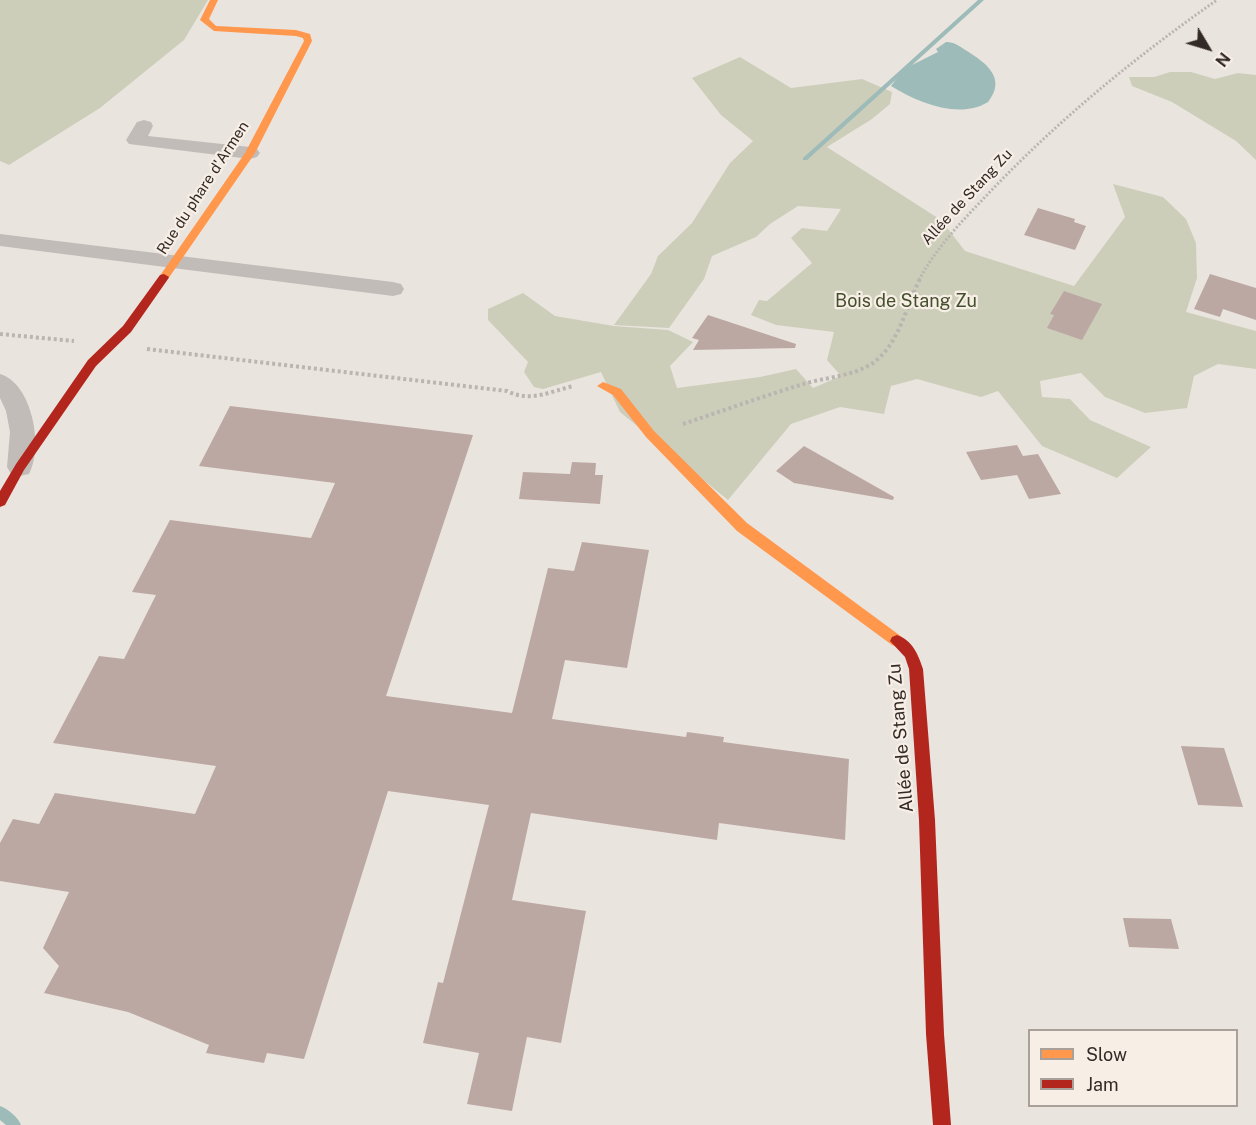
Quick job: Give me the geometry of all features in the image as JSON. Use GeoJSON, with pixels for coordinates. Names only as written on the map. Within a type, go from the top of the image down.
{"type":"FeatureCollection","features":[{"type":"Feature","properties":{"kind":"street","name":"Rue du phare d'Armen"},"geometry":{"type":"LineString","coordinates":[[0,502],[20,467],[92,363],[127,329],[250,153],[308,41],[307,36],[296,33],[214,28],[204,20],[214,0]]}},
{"type":"Feature","properties":{"kind":"street"},"geometry":{"type":"LineString","coordinates":[[144,126],[136,140],[250,153]]}},
{"type":"Feature","properties":{"kind":"street"},"geometry":{"type":"LineString","coordinates":[[0,240],[393,289]]}},
{"type":"Feature","properties":{"kind":"street"},"geometry":{"type":"LineString","coordinates":[[0,382],[20,414],[25,440],[20,467]]}},
{"type":"Feature","properties":{"kind":"street","name":"Allée de Stang Zu"},"geometry":{"type":"LineString","coordinates":[[603,386],[616,392],[650,434],[742,527],[912,654],[916,669],[927,820],[935,1034],[942,1125]]}},
{"type":"Feature","properties":{"kind":"path","name":"Allée de Stang Zu"},"geometry":{"type":"LineString","coordinates":[[650,434],[803,384],[861,369],[876,361],[894,340],[927,266],[940,247],[990,194],[1064,121],[1130,63],[1217,0]]}},
{"type":"Feature","properties":{"kind":"path"},"geometry":{"type":"LineString","coordinates":[[0,334],[110,344],[507,391],[515,396],[528,398],[541,397],[566,387],[603,386]]}},
{"type":"Feature","properties":{"kind":"green space"},"geometry":{"type":"Polygon","coordinates":[[[0,0],[208,0],[184,40],[100,108],[9,165],[0,161],[0,0]]]}},
{"type":"Feature","properties":{"kind":"green space","name":"Bois de Stang Zu"},"geometry":{"type":"Polygon","coordinates":[[[740,57],[791,88],[862,79],[892,92],[890,104],[872,119],[827,147],[941,220],[965,251],[1074,286],[1125,217],[1113,184],[1163,197],[1186,219],[1196,243],[1197,278],[1186,312],[1256,331],[1256,369],[1218,364],[1194,376],[1187,408],[1145,413],[1105,397],[1081,373],[1040,381],[1042,397],[1070,399],[1090,420],[1151,447],[1117,478],[1042,446],[998,391],[981,397],[917,379],[891,386],[884,414],[840,407],[791,424],[728,500],[620,412],[601,372],[543,389],[534,387],[524,372],[528,362],[488,320],[488,309],[523,293],[555,316],[614,326],[668,330],[693,342],[670,366],[677,388],[760,377],[796,369],[813,388],[841,376],[827,360],[834,332],[776,325],[751,315],[759,300],[767,301],[812,263],[791,238],[802,228],[827,231],[841,209],[798,206],[770,224],[756,237],[712,256],[704,279],[669,328],[614,325],[651,274],[658,256],[692,223],[730,163],[753,141],[721,115],[692,78],[740,57]]]}},
{"type":"Feature","properties":{"kind":"green space"},"geometry":{"type":"Polygon","coordinates":[[[1170,72],[1191,72],[1215,79],[1238,73],[1256,75],[1256,160],[1236,141],[1172,102],[1132,86],[1129,77],[1154,77],[1170,72]]]}},
{"type":"Feature","properties":{"kind":"water"},"geometry":{"type":"Polygon","coordinates":[[[946,42],[957,45],[974,56],[992,72],[995,86],[988,102],[964,109],[938,107],[913,98],[891,86],[904,69],[938,52],[936,49],[946,42]]]}},
{"type":"Feature","properties":{"kind":"building"},"geometry":{"type":"Polygon","coordinates":[[[1038,208],[1075,219],[1074,222],[1086,226],[1075,250],[1024,235],[1038,208]]]}},
{"type":"Feature","properties":{"kind":"building"},"geometry":{"type":"Polygon","coordinates":[[[1210,274],[1256,288],[1256,320],[1223,309],[1220,317],[1194,309],[1210,274]]]}},
{"type":"Feature","properties":{"kind":"building"},"geometry":{"type":"Polygon","coordinates":[[[1064,291],[1102,304],[1082,340],[1047,328],[1054,315],[1050,314],[1064,291]]]}},
{"type":"Feature","properties":{"kind":"building"},"geometry":{"type":"Polygon","coordinates":[[[708,315],[796,344],[795,348],[693,350],[699,340],[692,338],[708,315]]]}},
{"type":"Feature","properties":{"kind":"building"},"geometry":{"type":"Polygon","coordinates":[[[230,406],[473,435],[386,696],[512,713],[548,568],[574,571],[582,542],[649,550],[627,668],[565,660],[552,719],[686,737],[687,732],[724,737],[723,742],[849,759],[845,840],[719,823],[717,840],[531,813],[512,900],[586,911],[561,1043],[527,1037],[512,1111],[467,1104],[479,1053],[423,1043],[438,982],[443,983],[489,805],[388,791],[304,1059],[267,1053],[264,1063],[206,1053],[209,1045],[128,1012],[44,993],[59,966],[43,948],[69,892],[0,881],[0,843],[13,819],[39,824],[55,793],[195,814],[216,766],[53,743],[99,656],[124,659],[156,595],[132,592],[170,520],[311,538],[335,483],[199,466],[230,406]]]}},
{"type":"Feature","properties":{"kind":"building"},"geometry":{"type":"Polygon","coordinates":[[[1017,445],[1023,456],[1038,454],[1061,494],[1029,499],[1017,475],[981,480],[966,452],[1017,445]]]}},
{"type":"Feature","properties":{"kind":"building"},"geometry":{"type":"Polygon","coordinates":[[[804,446],[894,497],[893,500],[794,483],[776,471],[804,446]]]}},
{"type":"Feature","properties":{"kind":"building"},"geometry":{"type":"Polygon","coordinates":[[[572,462],[596,463],[595,475],[603,475],[600,504],[519,499],[523,472],[570,474],[572,462]]]}},
{"type":"Feature","properties":{"kind":"building"},"geometry":{"type":"Polygon","coordinates":[[[1181,746],[1224,748],[1243,807],[1198,805],[1181,746]]]}},
{"type":"Feature","properties":{"kind":"building"},"geometry":{"type":"Polygon","coordinates":[[[1123,918],[1171,919],[1179,949],[1129,947],[1123,918]]]}},
{"type":"Feature","properties":{"kind":"waterway"},"geometry":{"type":"LineString","coordinates":[[805,159],[981,0]]}},
{"type":"Feature","properties":{"kind":"waterway"},"geometry":{"type":"LineString","coordinates":[[0,1112],[15,1125]]}},
{"type":"Feature","properties":{"kind":"traffic: slow"},"geometry":{"type":"LineString","coordinates":[[164,277],[250,153],[308,41],[307,36],[296,33],[214,28],[204,20],[214,0]]}},
{"type":"Feature","properties":{"kind":"traffic: slow"},"geometry":{"type":"LineString","coordinates":[[603,386],[617,392],[650,434],[742,527],[897,641]]}},
{"type":"Feature","properties":{"kind":"traffic: jam"},"geometry":{"type":"LineString","coordinates":[[0,502],[20,467],[92,363],[127,329],[164,277]]}},
{"type":"Feature","properties":{"kind":"traffic: jam"},"geometry":{"type":"LineString","coordinates":[[897,641],[911,654],[916,669],[927,820],[935,1034],[942,1125]]}}]}
